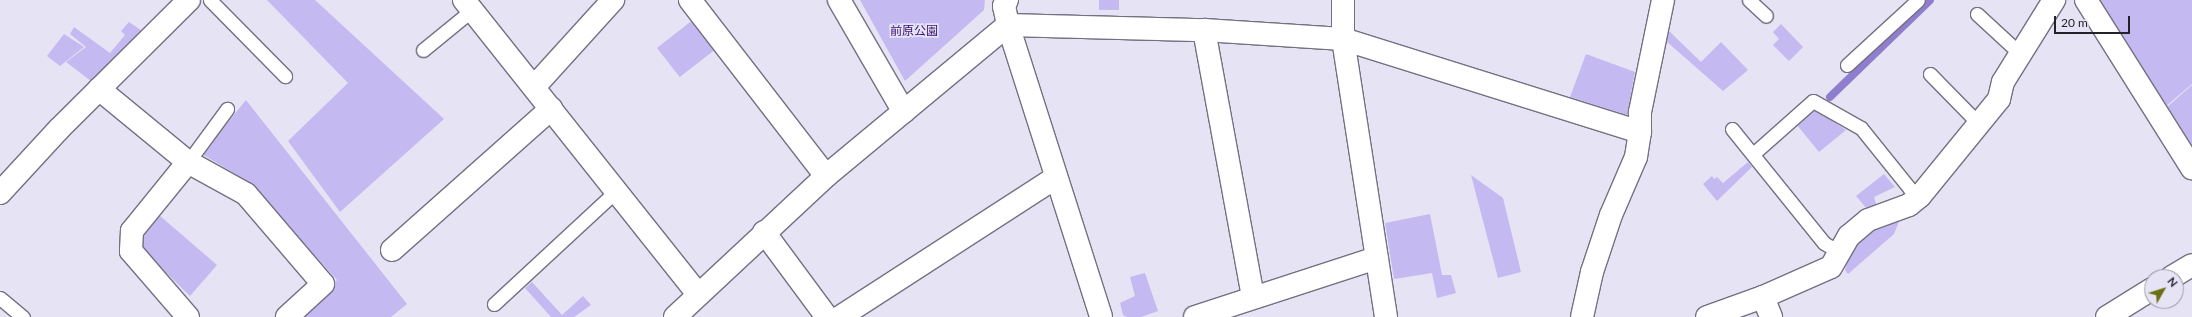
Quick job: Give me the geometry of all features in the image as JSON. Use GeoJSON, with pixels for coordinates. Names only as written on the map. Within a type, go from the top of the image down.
{"type":"FeatureCollection","features":[{"type":"Feature","properties":{"kind":"street"},"geometry":{"type":"LineString","coordinates":[[0,193],[99,89],[189,0]]}},
{"type":"Feature","properties":{"kind":"street"},"geometry":{"type":"LineString","coordinates":[[534,87],[613,0]]}},
{"type":"Feature","properties":{"kind":"street"},"geometry":{"type":"LineString","coordinates":[[690,0],[826,176]]}},
{"type":"Feature","properties":{"kind":"street"},"geometry":{"type":"LineString","coordinates":[[839,0],[904,112]]}},
{"type":"Feature","properties":{"kind":"street"},"geometry":{"type":"LineString","coordinates":[[1007,0],[1004,6],[1008,25],[1055,178],[1102,317]]}},
{"type":"Feature","properties":{"kind":"street"},"geometry":{"type":"LineString","coordinates":[[1343,0],[1343,39],[1386,317]]}},
{"type":"Feature","properties":{"kind":"street"},"geometry":{"type":"LineString","coordinates":[[1582,317],[1592,272],[1611,214],[1636,156],[1640,132],[1640,112],[1663,0]]}},
{"type":"Feature","properties":{"kind":"street"},"geometry":{"type":"LineString","coordinates":[[1707,317],[1763,297],[1831,267],[1849,236],[1868,220],[1909,205],[1920,196],[1999,99],[2003,82],[2054,0]]}},
{"type":"Feature","properties":{"kind":"street"},"geometry":{"type":"LineString","coordinates":[[2086,0],[2192,168]]}},
{"type":"Feature","properties":{"kind":"street"},"geometry":{"type":"LineString","coordinates":[[468,5],[697,293]]}},
{"type":"Feature","properties":{"kind":"street"},"geometry":{"type":"LineString","coordinates":[[675,317],[697,293],[826,176],[1008,25],[1204,30],[1343,39],[1640,132]]}},
{"type":"Feature","properties":{"kind":"street"},"geometry":{"type":"LineString","coordinates":[[1204,30],[1253,297]]}},
{"type":"Feature","properties":{"kind":"street"},"geometry":{"type":"LineString","coordinates":[[99,89],[188,162],[246,194],[323,284],[287,317]]}},
{"type":"Feature","properties":{"kind":"street"},"geometry":{"type":"LineString","coordinates":[[392,250],[551,109]]}},
{"type":"Feature","properties":{"kind":"street"},"geometry":{"type":"LineString","coordinates":[[182,314],[131,251],[131,244],[132,231],[188,162]]}},
{"type":"Feature","properties":{"kind":"street"},"geometry":{"type":"LineString","coordinates":[[840,317],[1055,178]]}},
{"type":"Feature","properties":{"kind":"street"},"geometry":{"type":"LineString","coordinates":[[764,232],[827,317]]}},
{"type":"Feature","properties":{"kind":"street"},"geometry":{"type":"LineString","coordinates":[[1195,317],[1377,258]]}},
{"type":"Feature","properties":{"kind":"street"},"geometry":{"type":"LineString","coordinates":[[2108,317],[2144,294]]}},
{"type":"Feature","properties":{"kind":"street"},"geometry":{"type":"LineString","coordinates":[[1763,297],[1771,317]]}},
{"type":"Feature","properties":{"kind":"lane"},"geometry":{"type":"LineString","coordinates":[[210,0],[285,76]]}},
{"type":"Feature","properties":{"kind":"lane"},"geometry":{"type":"LineString","coordinates":[[1749,0],[1766,16]]}},
{"type":"Feature","properties":{"kind":"lane"},"geometry":{"type":"LineString","coordinates":[[1847,65],[1918,0]]}},
{"type":"Feature","properties":{"kind":"lane"},"geometry":{"type":"LineString","coordinates":[[423,50],[468,5]]}},
{"type":"Feature","properties":{"kind":"lane"},"geometry":{"type":"LineString","coordinates":[[1976,14],[2015,49],[2022,52]]}},
{"type":"Feature","properties":{"kind":"lane"},"geometry":{"type":"LineString","coordinates":[[1930,74],[1979,124]]}},
{"type":"Feature","properties":{"kind":"lane"},"geometry":{"type":"LineString","coordinates":[[1752,154],[1813,101],[1861,128],[1910,189],[1920,196]]}},
{"type":"Feature","properties":{"kind":"lane"},"geometry":{"type":"LineString","coordinates":[[188,162],[227,109]]}},
{"type":"Feature","properties":{"kind":"lane"},"geometry":{"type":"LineString","coordinates":[[1732,129],[1824,242],[1839,252]]}},
{"type":"Feature","properties":{"kind":"lane"},"geometry":{"type":"LineString","coordinates":[[494,304],[616,191]]}},
{"type":"Feature","properties":{"kind":"lane"},"geometry":{"type":"LineString","coordinates":[[0,298],[23,317]]}},
{"type":"Feature","properties":{"kind":"green space"},"geometry":{"type":"Polygon","coordinates":[[[267,0],[315,0],[444,119],[340,212],[288,141],[348,83],[267,0]]]}},
{"type":"Feature","properties":{"kind":"green space","name":"前原公園"},"geometry":{"type":"Polygon","coordinates":[[[860,0],[985,0],[984,10],[905,81],[860,0]]]}},
{"type":"Feature","properties":{"kind":"green space"},"geometry":{"type":"Polygon","coordinates":[[[1099,0],[1119,0],[1119,10],[1099,10],[1099,0]]]}},
{"type":"Feature","properties":{"kind":"green space"},"geometry":{"type":"Polygon","coordinates":[[[2097,0],[2192,0],[2192,84],[2165,107],[2097,0]]]}},
{"type":"Feature","properties":{"kind":"green space"},"geometry":{"type":"Polygon","coordinates":[[[694,19],[717,48],[680,77],[657,48],[694,19]]]}},
{"type":"Feature","properties":{"kind":"green space"},"geometry":{"type":"Polygon","coordinates":[[[129,22],[148,35],[95,84],[66,62],[86,47],[70,34],[74,27],[110,53],[125,35],[121,31],[129,22]]]}},
{"type":"Feature","properties":{"kind":"green space"},"geometry":{"type":"Polygon","coordinates":[[[1781,24],[1803,47],[1789,61],[1773,45],[1779,39],[1773,32],[1781,24]]]}},
{"type":"Feature","properties":{"kind":"green space"},"geometry":{"type":"Polygon","coordinates":[[[1669,31],[1701,62],[1721,42],[1748,70],[1723,91],[1666,41],[1669,31]]]}},
{"type":"Feature","properties":{"kind":"green space"},"geometry":{"type":"Polygon","coordinates":[[[64,34],[84,47],[60,66],[47,56],[64,34]]]}},
{"type":"Feature","properties":{"kind":"green space"},"geometry":{"type":"Polygon","coordinates":[[[1586,54],[1635,72],[1627,115],[1570,97],[1586,54]]]}},
{"type":"Feature","properties":{"kind":"green space"},"geometry":{"type":"Polygon","coordinates":[[[2192,85],[2192,149],[2166,108],[2192,85]]]}},
{"type":"Feature","properties":{"kind":"green space"},"geometry":{"type":"Polygon","coordinates":[[[246,100],[407,304],[391,317],[300,317],[337,280],[247,181],[202,154],[246,100]]]}},
{"type":"Feature","properties":{"kind":"green space"},"geometry":{"type":"Polygon","coordinates":[[[1815,110],[1846,130],[1819,152],[1797,125],[1815,110]]]}},
{"type":"Feature","properties":{"kind":"green space"},"geometry":{"type":"Polygon","coordinates":[[[1748,162],[1752,167],[1717,201],[1703,184],[1712,176],[1714,179],[1717,177],[1723,183],[1748,162]]]}},
{"type":"Feature","properties":{"kind":"green space"},"geometry":{"type":"Polygon","coordinates":[[[1884,174],[1895,187],[1874,197],[1877,207],[1867,209],[1856,196],[1884,174]]]}},
{"type":"Feature","properties":{"kind":"green space"},"geometry":{"type":"Polygon","coordinates":[[[1471,175],[1503,198],[1521,272],[1498,278],[1471,175]]]}},
{"type":"Feature","properties":{"kind":"green space"},"geometry":{"type":"Polygon","coordinates":[[[1430,214],[1442,275],[1451,275],[1456,293],[1437,298],[1432,273],[1394,279],[1385,223],[1430,214]]]}},
{"type":"Feature","properties":{"kind":"green space"},"geometry":{"type":"Polygon","coordinates":[[[159,215],[217,265],[190,296],[143,250],[142,236],[159,215]]]}},
{"type":"Feature","properties":{"kind":"green space"},"geometry":{"type":"Polygon","coordinates":[[[1900,219],[1894,234],[1848,274],[1845,270],[1851,250],[1872,230],[1900,219]]]}},
{"type":"Feature","properties":{"kind":"green space"},"geometry":{"type":"Polygon","coordinates":[[[1145,273],[1158,311],[1141,317],[1127,317],[1123,315],[1120,303],[1135,296],[1130,277],[1145,273]]]}},
{"type":"Feature","properties":{"kind":"green space"},"geometry":{"type":"Polygon","coordinates":[[[532,282],[562,315],[583,296],[591,305],[574,317],[551,317],[525,288],[532,282]]]}},
{"type":"Feature","properties":{"kind":"waterway"},"geometry":{"type":"LineString","coordinates":[[1830,97],[1930,0]]}}]}
